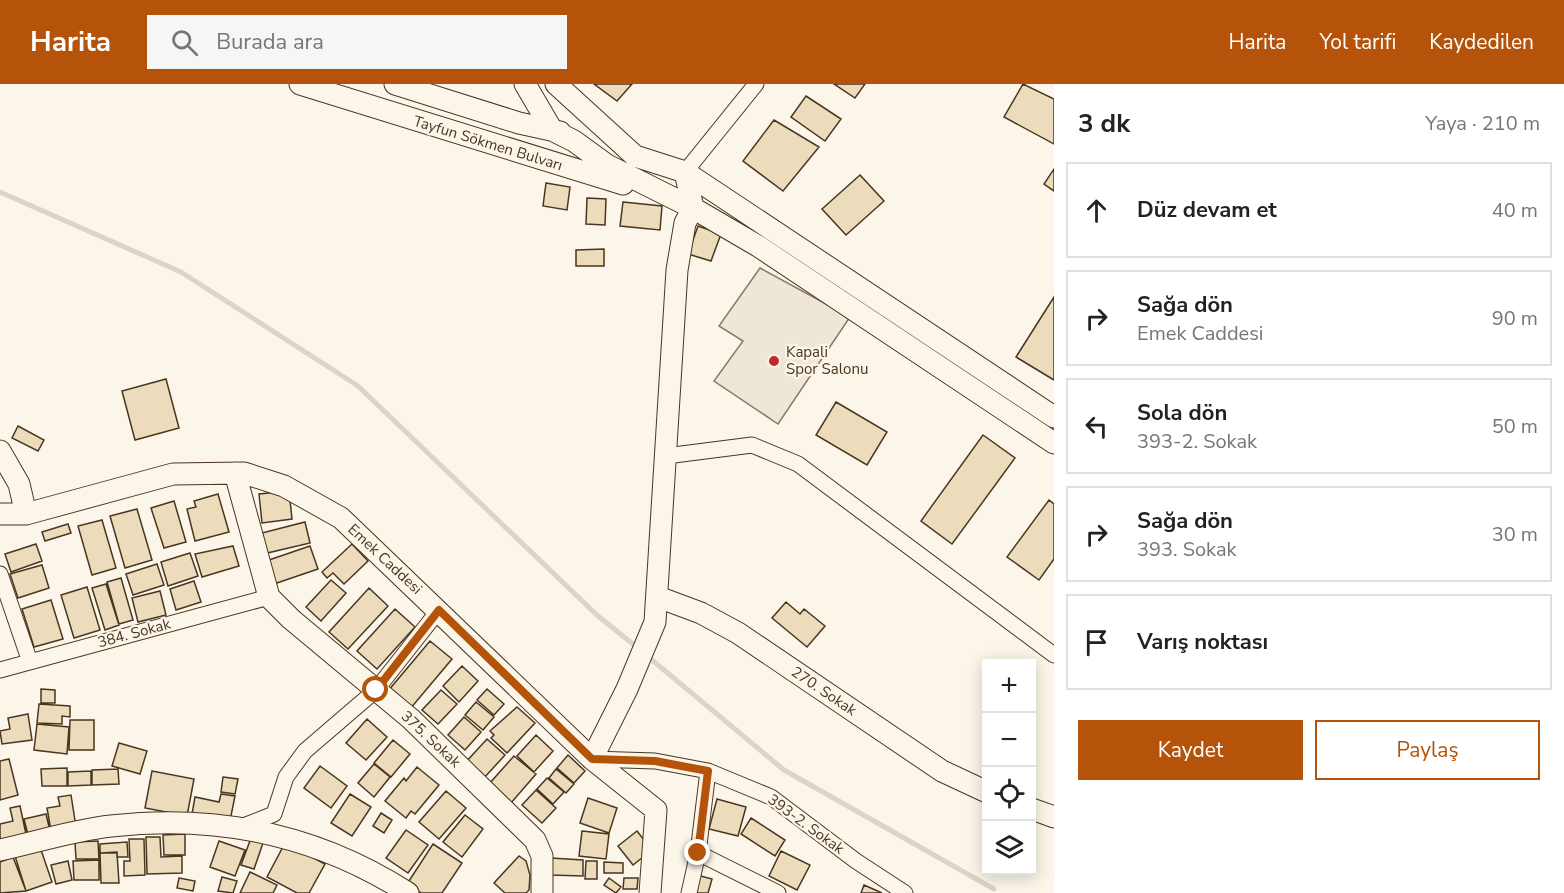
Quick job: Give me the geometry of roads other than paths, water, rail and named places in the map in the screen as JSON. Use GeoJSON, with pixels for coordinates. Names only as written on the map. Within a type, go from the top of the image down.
{"type":"FeatureCollection","features":[{"type":"Feature","properties":{"kind":"street","name":"Tayfun Sökmen Bulvarı"},"geometry":{"type":"LineString","coordinates":[[300,84],[685,204]]}},
{"type":"Feature","properties":{"kind":"street","name":"Tayfun Sökmen Bulvarı"},"geometry":{"type":"LineString","coordinates":[[395,84],[685,172],[1054,417]]}},
{"type":"Feature","properties":{"kind":"street"},"geometry":{"type":"LineString","coordinates":[[525,84],[552,130],[574,141],[607,165],[685,204],[768,253],[1054,443]]}},
{"type":"Feature","properties":{"kind":"street"},"geometry":{"type":"LineString","coordinates":[[556,84],[635,156]]}},
{"type":"Feature","properties":{"kind":"street"},"geometry":{"type":"LineString","coordinates":[[592,759],[627,689],[655,622],[677,270],[685,223],[685,172],[756,84]]}},
{"type":"Feature","properties":{"kind":"street"},"geometry":{"type":"LineString","coordinates":[[666,456],[752,445],[798,464],[1054,655]]}},
{"type":"Feature","properties":{"kind":"street"},"geometry":{"type":"LineString","coordinates":[[0,451],[19,484],[26,514]]}},
{"type":"Feature","properties":{"kind":"street","name":"375. Sokak"},"geometry":{"type":"LineString","coordinates":[[235,473],[269,597],[291,619],[411,719],[535,840],[542,856],[542,893]]}},
{"type":"Feature","properties":{"kind":"street","name":"Emek Caddesi"},"geometry":{"type":"LineString","coordinates":[[0,514],[26,514],[173,474],[244,473],[284,486],[341,518],[592,759],[656,810],[650,893]]}},
{"type":"Feature","properties":{"kind":"street"},"geometry":{"type":"LineString","coordinates":[[0,574],[30,662]]}},
{"type":"Feature","properties":{"kind":"street","name":"384. Sokak"},"geometry":{"type":"LineString","coordinates":[[0,670],[269,597]]}},
{"type":"Feature","properties":{"kind":"street","name":"270. Sokak"},"geometry":{"type":"LineString","coordinates":[[658,597],[701,613],[738,633],[942,771],[982,790]]}},
{"type":"Feature","properties":{"kind":"street"},"geometry":{"type":"LineString","coordinates":[[241,826],[274,814],[286,777],[305,751],[376,690],[439,610]]}},
{"type":"Feature","properties":{"kind":"street","name":"393-2. Sokak"},"geometry":{"type":"LineString","coordinates":[[592,759],[655,761],[708,771],[771,797],[856,861],[905,893]]}},
{"type":"Feature","properties":{"kind":"street"},"geometry":{"type":"LineString","coordinates":[[689,893],[698,853],[708,771]]}},
{"type":"Feature","properties":{"kind":"street"},"geometry":{"type":"LineString","coordinates":[[1036,810],[1054,817]]}},
{"type":"Feature","properties":{"kind":"street"},"geometry":{"type":"LineString","coordinates":[[0,850],[110,826],[189,822],[241,826],[297,840],[385,878],[408,893]]}},
{"type":"Feature","properties":{"kind":"street"},"geometry":{"type":"LineString","coordinates":[[698,853],[778,893]]}},
{"type":"Feature","properties":{"kind":"waterway"},"geometry":{"type":"LineString","coordinates":[[0,192],[181,272],[358,386],[598,616],[639,649]]}},
{"type":"Feature","properties":{"kind":"waterway"},"geometry":{"type":"LineString","coordinates":[[646,655],[784,770],[994,889]]}},
{"type":"Feature","properties":{"kind":"place","name":"Kapali Spor Salonu"},"geometry":{"type":"Point","coordinates":[774,361]}}]}
